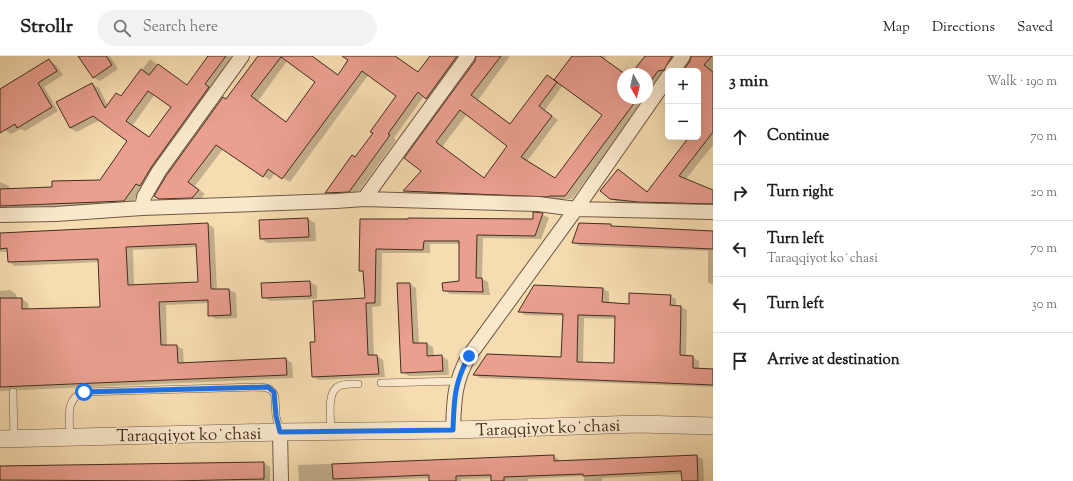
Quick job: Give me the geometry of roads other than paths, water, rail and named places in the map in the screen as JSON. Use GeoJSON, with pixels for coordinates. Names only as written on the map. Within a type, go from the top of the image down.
{"type":"FeatureCollection","features":[{"type":"Feature","properties":{"kind":"street"},"geometry":{"type":"LineString","coordinates":[[142,208],[144,197],[159,171],[242,56]]}},
{"type":"Feature","properties":{"kind":"street"},"geometry":{"type":"LineString","coordinates":[[364,198],[468,56]]}},
{"type":"Feature","properties":{"kind":"street"},"geometry":{"type":"LineString","coordinates":[[674,68],[683,56]]}},
{"type":"Feature","properties":{"kind":"street"},"geometry":{"type":"LineString","coordinates":[[453,430],[455,394],[461,370],[469,356],[576,209],[665,80]]}},
{"type":"Feature","properties":{"kind":"street"},"geometry":{"type":"LineString","coordinates":[[0,215],[56,214],[142,208],[336,201],[364,198],[538,204],[576,209],[713,212]]}},
{"type":"Feature","properties":{"kind":"street","name":"Taraqqiyot koʻchasi"},"geometry":{"type":"LineString","coordinates":[[7,438],[453,430],[638,424],[713,426]]}},
{"type":"Feature","properties":{"kind":"street"},"geometry":{"type":"LineString","coordinates":[[280,432],[281,481]]}},
{"type":"Feature","properties":{"kind":"lane"},"geometry":{"type":"LineString","coordinates":[[381,383],[458,381]]}},
{"type":"Feature","properties":{"kind":"lane"},"geometry":{"type":"LineString","coordinates":[[331,431],[330,398],[332,391],[338,386],[345,384],[358,384]]}},
{"type":"Feature","properties":{"kind":"lane"},"geometry":{"type":"LineString","coordinates":[[70,437],[70,408],[72,400],[77,395],[84,392],[260,387],[268,387],[274,392],[276,416],[280,432]]}},
{"type":"Feature","properties":{"kind":"lane"},"geometry":{"type":"LineString","coordinates":[[7,438],[13,392]]}}]}
